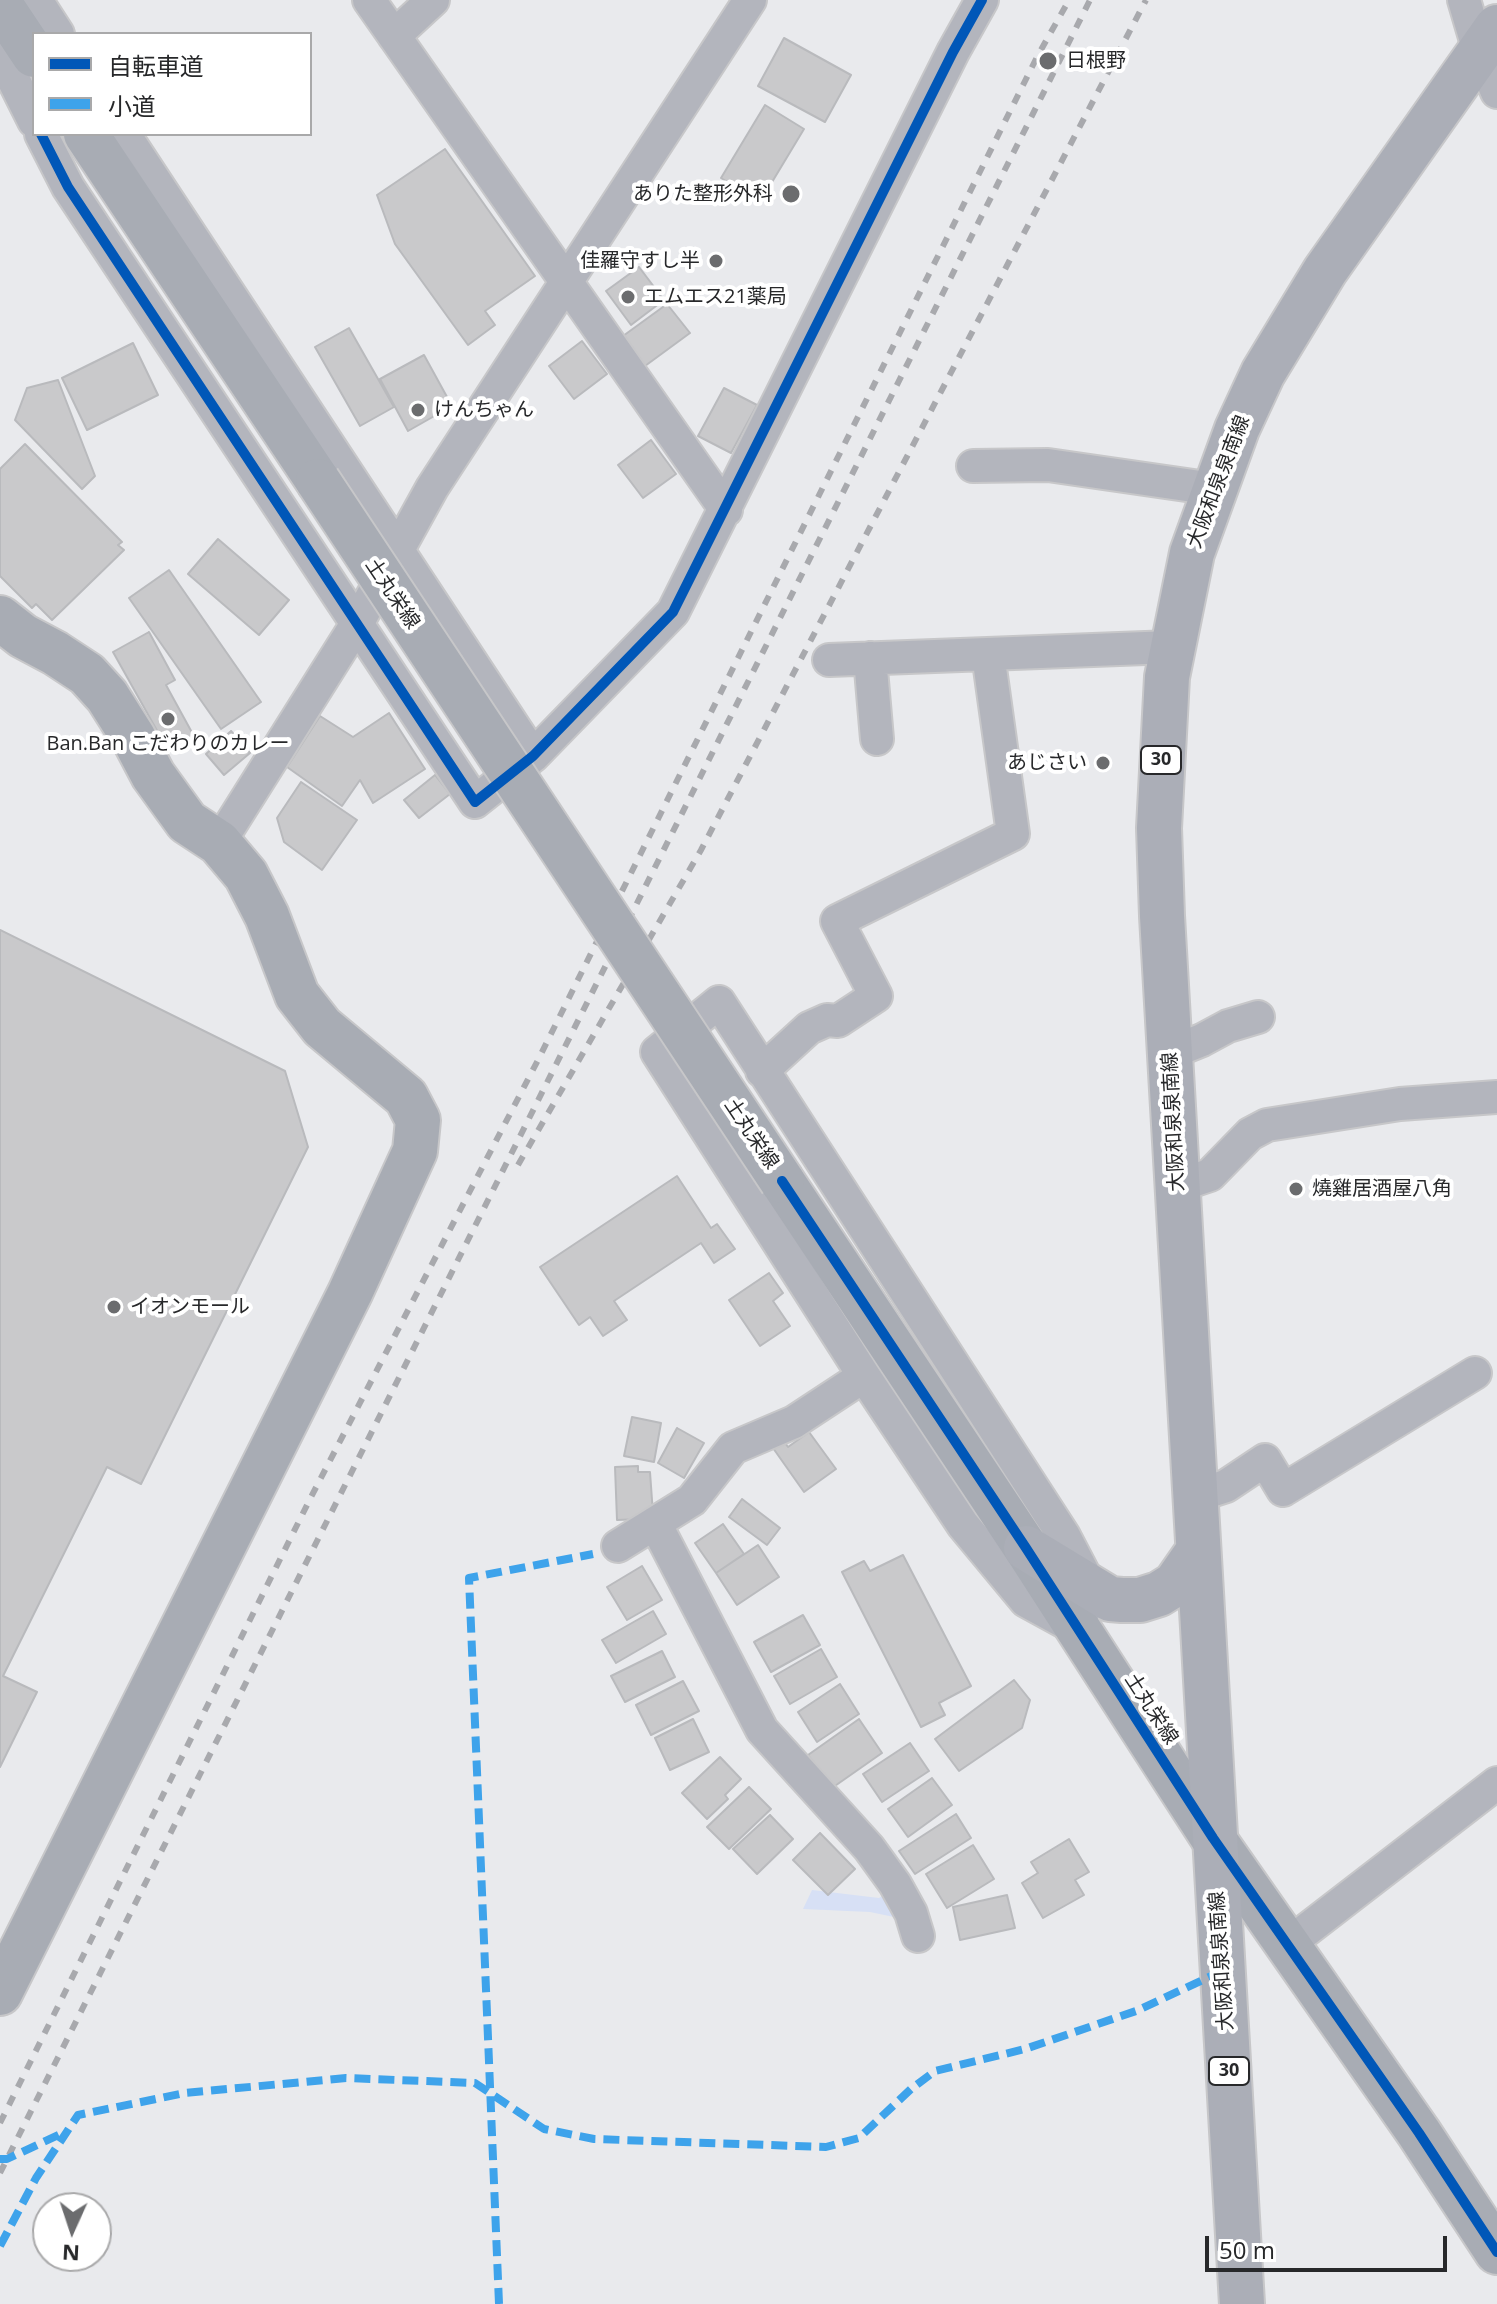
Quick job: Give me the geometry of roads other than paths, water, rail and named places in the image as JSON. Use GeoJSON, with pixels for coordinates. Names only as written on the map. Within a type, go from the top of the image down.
{"type":"FeatureCollection","features":[{"type":"Feature","properties":{"kind":"main road"},"geometry":{"type":"LineString","coordinates":[[0,4],[32,52]]}},
{"type":"Feature","properties":{"kind":"main road","name":"大阪和泉泉南線"},"geometry":{"type":"LineString","coordinates":[[1242,2304],[1170,1053],[1159,828],[1161,747],[1172,647],[1192,553],[1214,489],[1263,373],[1291,323],[1488,39]]}},
{"type":"Feature","properties":{"kind":"main road","name":"土丸栄線"},"geometry":{"type":"LineString","coordinates":[[87,136],[1026,1548],[1213,1838],[1419,2133],[1497,2252]]}},
{"type":"Feature","properties":{"kind":"main road"},"geometry":{"type":"LineString","coordinates":[[0,618],[23,636],[87,674],[107,696],[153,775],[187,822],[219,843],[246,875],[297,995],[322,1027],[348,1052],[406,1097],[418,1120],[415,1151],[343,1306],[0,1993]]}},
{"type":"Feature","properties":{"kind":"main road"},"geometry":{"type":"LineString","coordinates":[[1026,1548],[1110,1599],[1140,1600],[1159,1594],[1175,1584],[1198,1551]]}},
{"type":"Feature","properties":{"kind":"street"},"geometry":{"type":"LineString","coordinates":[[36,0],[57,32]]}},
{"type":"Feature","properties":{"kind":"street"},"geometry":{"type":"LineString","coordinates":[[369,0],[726,510]]}},
{"type":"Feature","properties":{"kind":"street"},"geometry":{"type":"LineString","coordinates":[[394,36],[433,0]]}},
{"type":"Feature","properties":{"kind":"street"},"geometry":{"type":"LineString","coordinates":[[219,843],[358,622],[432,488],[750,0]]}},
{"type":"Feature","properties":{"kind":"street"},"geometry":{"type":"LineString","coordinates":[[42,136],[68,187],[475,802],[533,756],[673,612],[804,347],[982,0]]}},
{"type":"Feature","properties":{"kind":"street"},"geometry":{"type":"LineString","coordinates":[[1464,0],[1488,39],[1497,92]]}},
{"type":"Feature","properties":{"kind":"street"},"geometry":{"type":"LineString","coordinates":[[0,53],[32,117]]}},
{"type":"Feature","properties":{"kind":"street"},"geometry":{"type":"LineString","coordinates":[[125,136],[533,756]]}},
{"type":"Feature","properties":{"kind":"street"},"geometry":{"type":"LineString","coordinates":[[973,466],[1048,465],[1214,489]]}},
{"type":"Feature","properties":{"kind":"street"},"geometry":{"type":"LineString","coordinates":[[829,660],[1172,647]]}},
{"type":"Feature","properties":{"kind":"street"},"geometry":{"type":"LineString","coordinates":[[762,1071],[809,1028],[827,1020],[838,1021],[876,996],[837,921],[1013,834],[988,654]]}},
{"type":"Feature","properties":{"kind":"street"},"geometry":{"type":"LineString","coordinates":[[870,658],[877,739]]}},
{"type":"Feature","properties":{"kind":"street"},"geometry":{"type":"LineString","coordinates":[[719,1002],[1064,1536],[1089,1584],[1079,1630],[1026,1601],[963,1525],[864,1376],[657,1052],[719,1002]]}},
{"type":"Feature","properties":{"kind":"street"},"geometry":{"type":"LineString","coordinates":[[1170,1053],[1228,1026],[1258,1017]]}},
{"type":"Feature","properties":{"kind":"street"},"geometry":{"type":"LineString","coordinates":[[1177,1186],[1210,1175],[1250,1134],[1267,1125],[1400,1104],[1497,1097]]}},
{"type":"Feature","properties":{"kind":"street"},"geometry":{"type":"LineString","coordinates":[[1195,1496],[1226,1486],[1265,1460],[1283,1490],[1475,1373]]}},
{"type":"Feature","properties":{"kind":"street"},"geometry":{"type":"LineString","coordinates":[[618,1546],[692,1500],[733,1448],[794,1422],[864,1376]]}},
{"type":"Feature","properties":{"kind":"street"},"geometry":{"type":"LineString","coordinates":[[655,1523],[762,1730],[869,1848],[895,1884],[911,1913],[918,1936]]}},
{"type":"Feature","properties":{"kind":"street"},"geometry":{"type":"LineString","coordinates":[[1287,1945],[1497,1783]]}},
{"type":"Feature","properties":{"kind":"railway"},"geometry":{"type":"LineString","coordinates":[[0,2123],[310,1499],[539,1058],[1037,57],[1069,0]]}},
{"type":"Feature","properties":{"kind":"railway"},"geometry":{"type":"LineString","coordinates":[[0,2173],[1090,0]]}},
{"type":"Feature","properties":{"kind":"railway"},"geometry":{"type":"LineString","coordinates":[[518,1165],[701,850],[1146,0]]}},
{"type":"Feature","properties":{"kind":"place","name":"日根野"},"geometry":{"type":"Point","coordinates":[1048,61]}},
{"type":"Feature","properties":{"kind":"place","name":"ありた整形外科"},"geometry":{"type":"Point","coordinates":[791,194]}},
{"type":"Feature","properties":{"kind":"place","name":"佳羅守すし半"},"geometry":{"type":"Point","coordinates":[716,261]}},
{"type":"Feature","properties":{"kind":"place","name":"エムエス21薬局"},"geometry":{"type":"Point","coordinates":[628,297]}},
{"type":"Feature","properties":{"kind":"place","name":"けんちゃん"},"geometry":{"type":"Point","coordinates":[418,410]}},
{"type":"Feature","properties":{"kind":"place","name":"Ban.Ban こだわりのカレー"},"geometry":{"type":"Point","coordinates":[168,719]}},
{"type":"Feature","properties":{"kind":"place","name":"あじさい"},"geometry":{"type":"Point","coordinates":[1103,763]}},
{"type":"Feature","properties":{"kind":"place","name":"燒雞居酒屋八角"},"geometry":{"type":"Point","coordinates":[1296,1189]}},
{"type":"Feature","properties":{"kind":"place","name":"イオンモール"},"geometry":{"type":"Point","coordinates":[114,1307]}}]}
